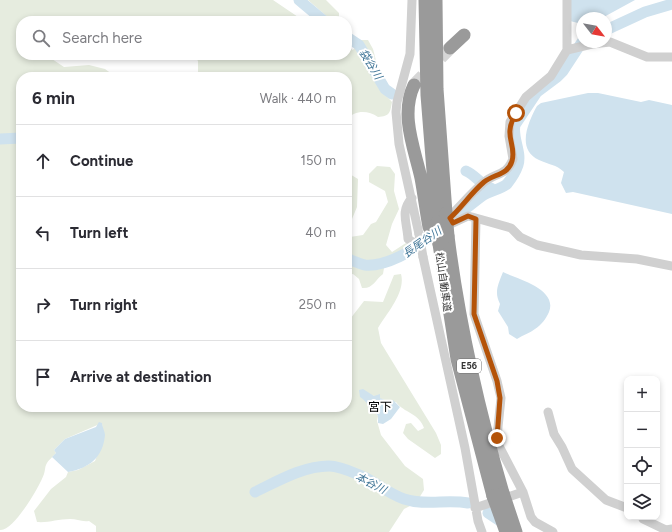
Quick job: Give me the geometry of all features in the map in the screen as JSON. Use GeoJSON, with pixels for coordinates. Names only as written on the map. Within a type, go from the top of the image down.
{"type":"FeatureCollection","features":[{"type":"Feature","properties":{"kind":"highway","name":"松山自動車道"},"geometry":{"type":"LineString","coordinates":[[425,0],[427,96],[439,223]]}},
{"type":"Feature","properties":{"kind":"highway","name":"松山自動車道"},"geometry":{"type":"LineString","coordinates":[[437,0],[439,223],[436,246],[445,314],[466,396],[498,495],[516,532]]}},
{"type":"Feature","properties":{"kind":"highway"},"geometry":{"type":"LineString","coordinates":[[450,48],[464,35]]}},
{"type":"Feature","properties":{"kind":"highway"},"geometry":{"type":"LineString","coordinates":[[414,85],[408,102],[408,120],[439,223],[436,246]]}},
{"type":"Feature","properties":{"kind":"highway","name":"松山自動車道"},"geometry":{"type":"LineString","coordinates":[[436,246],[454,281],[467,356],[486,433],[506,532]]}},
{"type":"Feature","properties":{"kind":"street"},"geometry":{"type":"LineString","coordinates":[[412,0],[410,54],[397,102],[396,112],[399,144],[412,198],[439,223]]}},
{"type":"Feature","properties":{"kind":"street"},"geometry":{"type":"LineString","coordinates":[[412,198],[406,205],[404,211],[408,239],[410,242],[414,243],[424,238],[481,185],[505,172],[513,159],[509,136],[510,122],[526,97],[551,76],[567,50],[566,0]]}},
{"type":"Feature","properties":{"kind":"street"},"geometry":{"type":"LineString","coordinates":[[567,50],[610,42],[647,57],[672,57]]}},
{"type":"Feature","properties":{"kind":"street"},"geometry":{"type":"LineString","coordinates":[[439,223],[468,216],[511,228],[527,241],[537,245],[581,255],[637,259],[672,266]]}},
{"type":"Feature","properties":{"kind":"street"},"geometry":{"type":"LineString","coordinates":[[476,219],[474,314],[497,381],[500,398],[497,428],[499,446],[523,492],[531,517],[535,522],[553,532]]}},
{"type":"Feature","properties":{"kind":"street"},"geometry":{"type":"LineString","coordinates":[[436,246],[465,448],[475,508],[482,532]]}},
{"type":"Feature","properties":{"kind":"street"},"geometry":{"type":"LineString","coordinates":[[548,412],[554,434],[572,469],[606,500],[624,507]]}},
{"type":"Feature","properties":{"kind":"street"},"geometry":{"type":"LineString","coordinates":[[475,508],[523,492]]}},
{"type":"Feature","properties":{"kind":"street"},"geometry":{"type":"LineString","coordinates":[[644,520],[654,532]]}},
{"type":"Feature","properties":{"kind":"street"},"geometry":{"type":"LineString","coordinates":[[646,520],[666,530],[672,529]]}},
{"type":"Feature","properties":{"kind":"shaded area"},"geometry":{"type":"Polygon","coordinates":[[[0,0],[273,0],[297,16],[16,16],[16,60],[54,60],[64,67],[89,65],[105,69],[109,72],[16,72],[16,412],[352,412],[352,317],[364,301],[383,302],[394,275],[401,274],[401,288],[391,309],[378,328],[381,343],[436,433],[441,445],[441,454],[435,458],[408,439],[403,433],[406,424],[411,423],[418,431],[424,428],[419,419],[403,409],[396,402],[389,402],[369,394],[365,400],[378,416],[377,421],[381,435],[405,466],[423,479],[424,490],[416,503],[404,509],[389,532],[96,532],[96,526],[89,521],[70,519],[37,522],[34,511],[51,489],[66,477],[68,472],[78,470],[95,461],[103,439],[102,423],[65,439],[54,450],[56,453],[47,463],[44,474],[32,498],[12,524],[5,529],[0,530],[0,0]]]}},
{"type":"Feature","properties":{"kind":"shaded area"},"geometry":{"type":"Polygon","coordinates":[[[308,0],[326,0],[339,13],[339,16],[326,16],[308,0]]]}},
{"type":"Feature","properties":{"kind":"shaded area"},"geometry":{"type":"Polygon","coordinates":[[[360,40],[368,40],[373,49],[380,76],[381,90],[392,102],[390,111],[387,115],[378,117],[370,113],[362,112],[352,115],[352,72],[198,72],[197,60],[352,60],[353,50],[360,40]]]}},
{"type":"Feature","properties":{"kind":"shaded area"},"geometry":{"type":"Polygon","coordinates":[[[377,166],[390,167],[395,174],[394,191],[399,209],[392,224],[386,245],[392,252],[406,243],[409,244],[410,249],[390,259],[378,262],[368,262],[352,255],[352,237],[363,235],[371,224],[376,222],[388,202],[385,191],[369,182],[369,174],[377,166]]]}},
{"type":"Feature","properties":{"kind":"shaded area"},"geometry":{"type":"Polygon","coordinates":[[[352,175],[358,179],[357,207],[352,219],[352,175]]]}},
{"type":"Feature","properties":{"kind":"shaded area"},"geometry":{"type":"Polygon","coordinates":[[[378,265],[384,268],[383,274],[371,286],[366,288],[362,288],[359,279],[353,274],[352,266],[358,268],[378,265]]]}},
{"type":"Feature","properties":{"kind":"water"},"geometry":{"type":"Polygon","coordinates":[[[569,0],[635,0],[612,13],[576,12],[576,22],[570,21],[569,0]]]}},
{"type":"Feature","properties":{"kind":"water"},"geometry":{"type":"Polygon","coordinates":[[[588,93],[598,93],[641,102],[649,100],[672,105],[672,214],[573,192],[566,193],[561,183],[564,172],[555,166],[539,160],[528,150],[526,135],[530,120],[537,106],[541,103],[588,93]]]}},
{"type":"Feature","properties":{"kind":"water"},"geometry":{"type":"Polygon","coordinates":[[[503,272],[535,286],[548,297],[550,304],[549,312],[541,324],[517,339],[509,334],[508,327],[498,311],[500,304],[497,296],[497,288],[503,272]]]}},
{"type":"Feature","properties":{"kind":"water"},"geometry":{"type":"Polygon","coordinates":[[[363,389],[374,396],[380,394],[380,398],[389,402],[393,400],[400,407],[391,419],[383,424],[378,423],[378,416],[374,411],[369,411],[367,403],[360,397],[359,390],[363,389]]]}},
{"type":"Feature","properties":{"kind":"water"},"geometry":{"type":"Polygon","coordinates":[[[99,422],[102,423],[105,435],[104,443],[98,455],[83,468],[68,472],[52,457],[56,453],[54,450],[65,439],[96,427],[99,422]]]}},
{"type":"Feature","properties":{"kind":"waterway","name":"袋谷川"},"geometry":{"type":"LineString","coordinates":[[299,0],[318,16]]}},
{"type":"Feature","properties":{"kind":"waterway","name":"長尾谷川"},"geometry":{"type":"LineString","coordinates":[[612,27],[645,12],[672,4]]}},
{"type":"Feature","properties":{"kind":"waterway","name":"袋谷川"},"geometry":{"type":"LineString","coordinates":[[352,40],[359,45],[385,89],[392,94]]}},
{"type":"Feature","properties":{"kind":"waterway","name":"長尾谷川"},"geometry":{"type":"LineString","coordinates":[[445,225],[482,196],[502,187],[509,182],[516,170],[519,160],[514,130],[515,125],[537,92],[563,71],[578,48]]}},
{"type":"Feature","properties":{"kind":"waterway","name":"長尾谷川"},"geometry":{"type":"LineString","coordinates":[[0,139],[16,138]]}},
{"type":"Feature","properties":{"kind":"waterway","name":"袋谷川"},"geometry":{"type":"LineString","coordinates":[[466,171],[484,185],[491,188]]}},
{"type":"Feature","properties":{"kind":"waterway","name":"長尾谷川"},"geometry":{"type":"LineString","coordinates":[[352,261],[365,265],[382,263],[399,257],[416,248],[429,238]]}},
{"type":"Feature","properties":{"kind":"waterway","name":"本谷川"},"geometry":{"type":"LineString","coordinates":[[255,492],[300,471],[334,466],[343,468],[364,477],[404,499],[420,502],[468,503]]}},
{"type":"Feature","properties":{"kind":"waterway","name":"本谷川"},"geometry":{"type":"LineString","coordinates":[[488,513],[506,525]]}},
{"type":"Feature","properties":{"kind":"tunnel"},"geometry":{"type":"LineString","coordinates":[[414,85],[450,48]]}},
{"type":"Feature","properties":{"kind":"district","name":"宮下"},"geometry":{"type":"Point","coordinates":[380,407]}},
{"type":"Feature","properties":{"kind":"route"},"geometry":{"type":"LineString","coordinates":[[497,438],[500,398],[497,381],[474,314],[476,219],[468,216],[453,223],[450,218],[484,182],[505,172],[511,164],[513,159],[509,130],[510,122],[516,113]]}}]}
